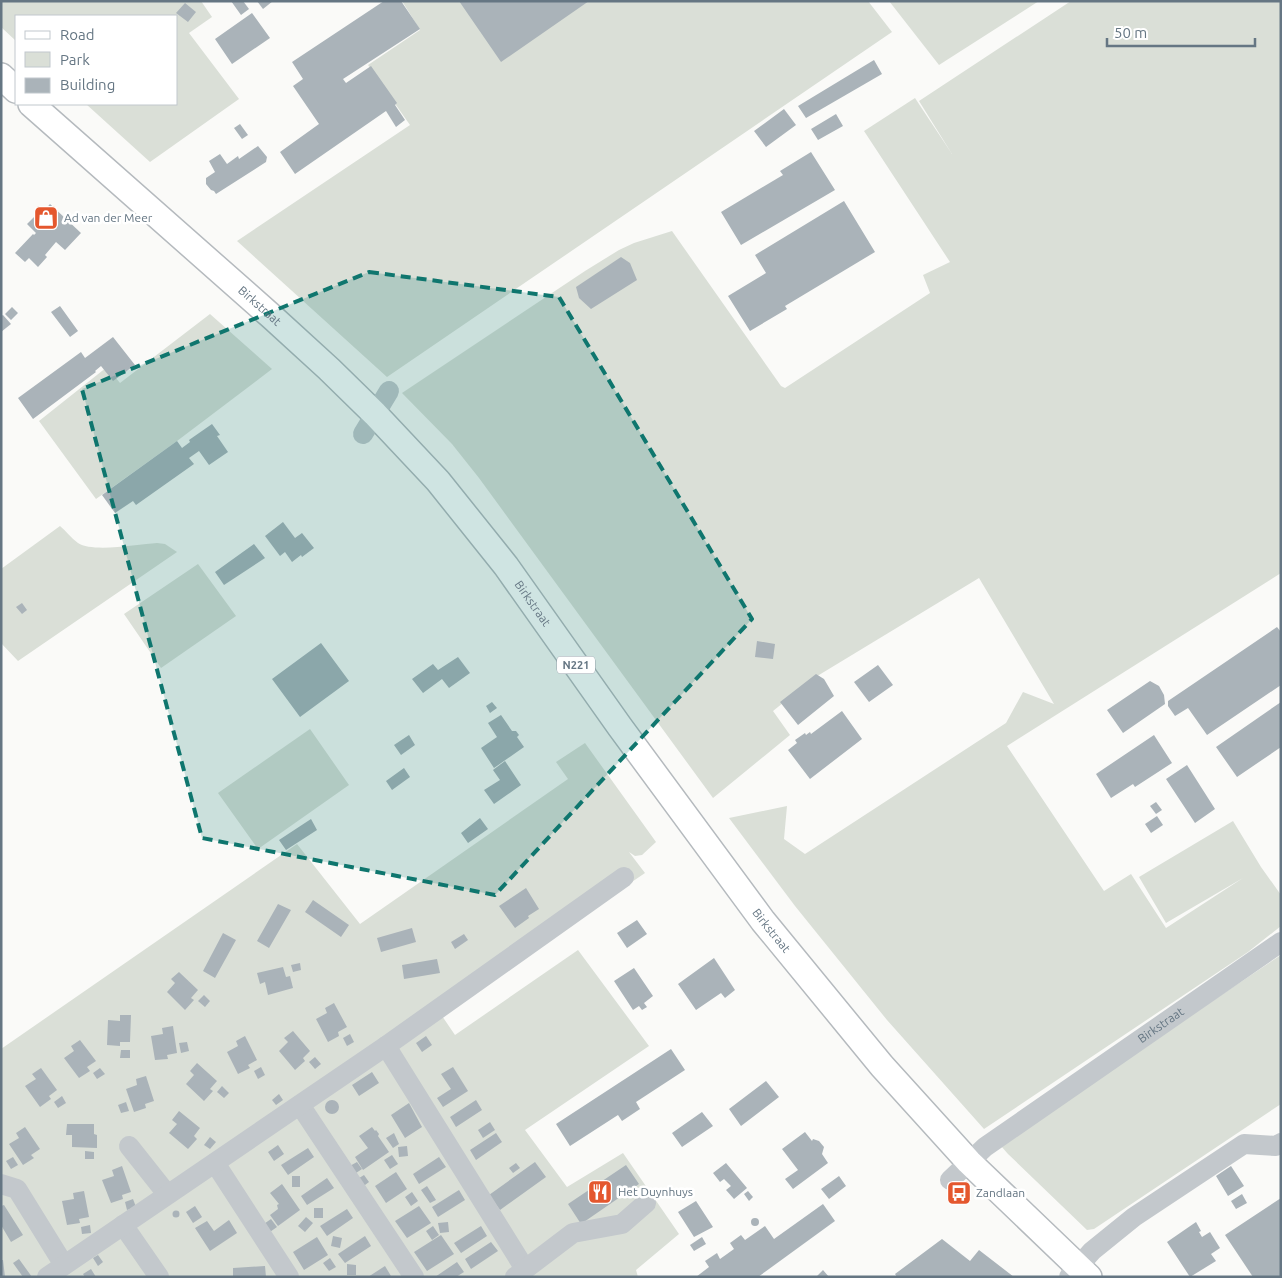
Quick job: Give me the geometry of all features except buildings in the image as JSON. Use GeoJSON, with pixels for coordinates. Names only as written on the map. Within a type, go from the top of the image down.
{"type":"FeatureCollection","features":[{"type":"Feature","properties":{"kind":"main road"},"geometry":{"type":"LineString","coordinates":[[1,76],[15,89]]}},
{"type":"Feature","properties":{"kind":"main road","name":"Birkstraat"},"geometry":{"type":"LineString","coordinates":[[33,105],[271,316],[369,424],[438,481],[506,566],[620,727],[763,921],[882,1066],[969,1162],[1079,1273]]}},
{"type":"Feature","properties":{"kind":"street"},"geometry":{"type":"LineString","coordinates":[[369,424],[388,391]]}},
{"type":"Feature","properties":{"kind":"street"},"geometry":{"type":"LineString","coordinates":[[47,1277],[386,1046],[624,877]]}},
{"type":"Feature","properties":{"kind":"street","name":"Birkstraat"},"geometry":{"type":"LineString","coordinates":[[950,1180],[985,1147],[1281,942]]}},
{"type":"Feature","properties":{"kind":"street"},"geometry":{"type":"LineString","coordinates":[[386,1046],[520,1273],[573,1233],[622,1224],[646,1203]]}},
{"type":"Feature","properties":{"kind":"street"},"geometry":{"type":"LineString","coordinates":[[300,1105],[414,1277]]}},
{"type":"Feature","properties":{"kind":"street"},"geometry":{"type":"LineString","coordinates":[[1079,1273],[1092,1252],[1134,1218],[1244,1144],[1276,1146],[1281,1143]]}},
{"type":"Feature","properties":{"kind":"street"},"geometry":{"type":"LineString","coordinates":[[129,1146],[168,1194]]}},
{"type":"Feature","properties":{"kind":"street"},"geometry":{"type":"LineString","coordinates":[[215,1162],[289,1277]]}},
{"type":"Feature","properties":{"kind":"street"},"geometry":{"type":"LineString","coordinates":[[1,1184],[17,1189],[64,1265]]}},
{"type":"Feature","properties":{"kind":"street"},"geometry":{"type":"LineString","coordinates":[[123,1225],[159,1277]]}},
{"type":"Feature","properties":{"kind":"highlighted area"},"geometry":{"type":"Polygon","coordinates":[[[369,272],[559,297],[752,619],[495,895],[202,838],[82,389],[369,272]]]}},
{"type":"Feature","properties":{"kind":"green space"},"geometry":{"type":"Polygon","coordinates":[[[1,1],[201,1],[212,17],[189,33],[239,99],[150,162],[87,105],[178,105],[178,15],[15,15],[15,40],[1,27],[1,1]]]}},
{"type":"Feature","properties":{"kind":"green space"},"geometry":{"type":"Polygon","coordinates":[[[402,1],[868,1],[892,32],[387,377],[237,241],[410,125],[368,65],[420,30],[402,1]]]}},
{"type":"Feature","properties":{"kind":"green space"},"geometry":{"type":"Polygon","coordinates":[[[889,1],[1039,1],[939,65],[889,1]]]}},
{"type":"Feature","properties":{"kind":"green space"},"geometry":{"type":"Polygon","coordinates":[[[1071,1],[1281,1],[1281,573],[1007,746],[1104,891],[1131,874],[1166,928],[1243,878],[1166,923],[1139,877],[1233,821],[1261,867],[1281,895],[1281,926],[1248,952],[984,1129],[887,1020],[795,906],[729,818],[787,806],[784,839],[805,854],[1006,723],[1023,692],[1054,704],[979,578],[814,678],[773,711],[790,735],[713,798],[479,478],[452,444],[402,393],[619,250],[634,243],[672,231],[781,386],[785,388],[930,293],[923,275],[950,262],[864,131],[915,98],[952,154],[919,101],[1071,1]]]}},
{"type":"Feature","properties":{"kind":"green space"},"geometry":{"type":"Polygon","coordinates":[[[210,314],[272,369],[96,499],[39,421],[107,367],[120,383],[210,314]]]}},
{"type":"Feature","properties":{"kind":"green space"},"geometry":{"type":"Polygon","coordinates":[[[60,526],[75,541],[85,546],[105,548],[157,543],[165,544],[177,552],[18,661],[1,643],[1,569],[60,526]]]}},
{"type":"Feature","properties":{"kind":"green space"},"geometry":{"type":"Polygon","coordinates":[[[198,564],[236,616],[161,668],[124,614],[198,564]]]}},
{"type":"Feature","properties":{"kind":"green space"},"geometry":{"type":"Polygon","coordinates":[[[310,729],[349,785],[258,849],[218,793],[310,729]]]}},
{"type":"Feature","properties":{"kind":"green space"},"geometry":{"type":"Polygon","coordinates":[[[585,743],[656,842],[642,855],[635,856],[629,852],[645,873],[440,1013],[455,1035],[578,950],[649,1046],[525,1130],[567,1187],[623,1153],[679,1234],[636,1270],[638,1277],[1,1277],[1,1049],[297,844],[360,924],[568,779],[556,762],[585,743]]]}},
{"type":"Feature","properties":{"kind":"green space"},"geometry":{"type":"Polygon","coordinates":[[[1281,955],[1281,1104],[1094,1229],[1087,1230],[1001,1146],[1172,1028],[1281,955]]]}},
{"type":"Feature","properties":{"kind":"place","name":"Ad van der Meer"},"geometry":{"type":"Point","coordinates":[46,218]}},
{"type":"Feature","properties":{"kind":"place","name":"Het Duynhuys"},"geometry":{"type":"Point","coordinates":[600,1192]}},
{"type":"Feature","properties":{"kind":"place","name":"Zandlaan"},"geometry":{"type":"Point","coordinates":[959,1193]}}]}
